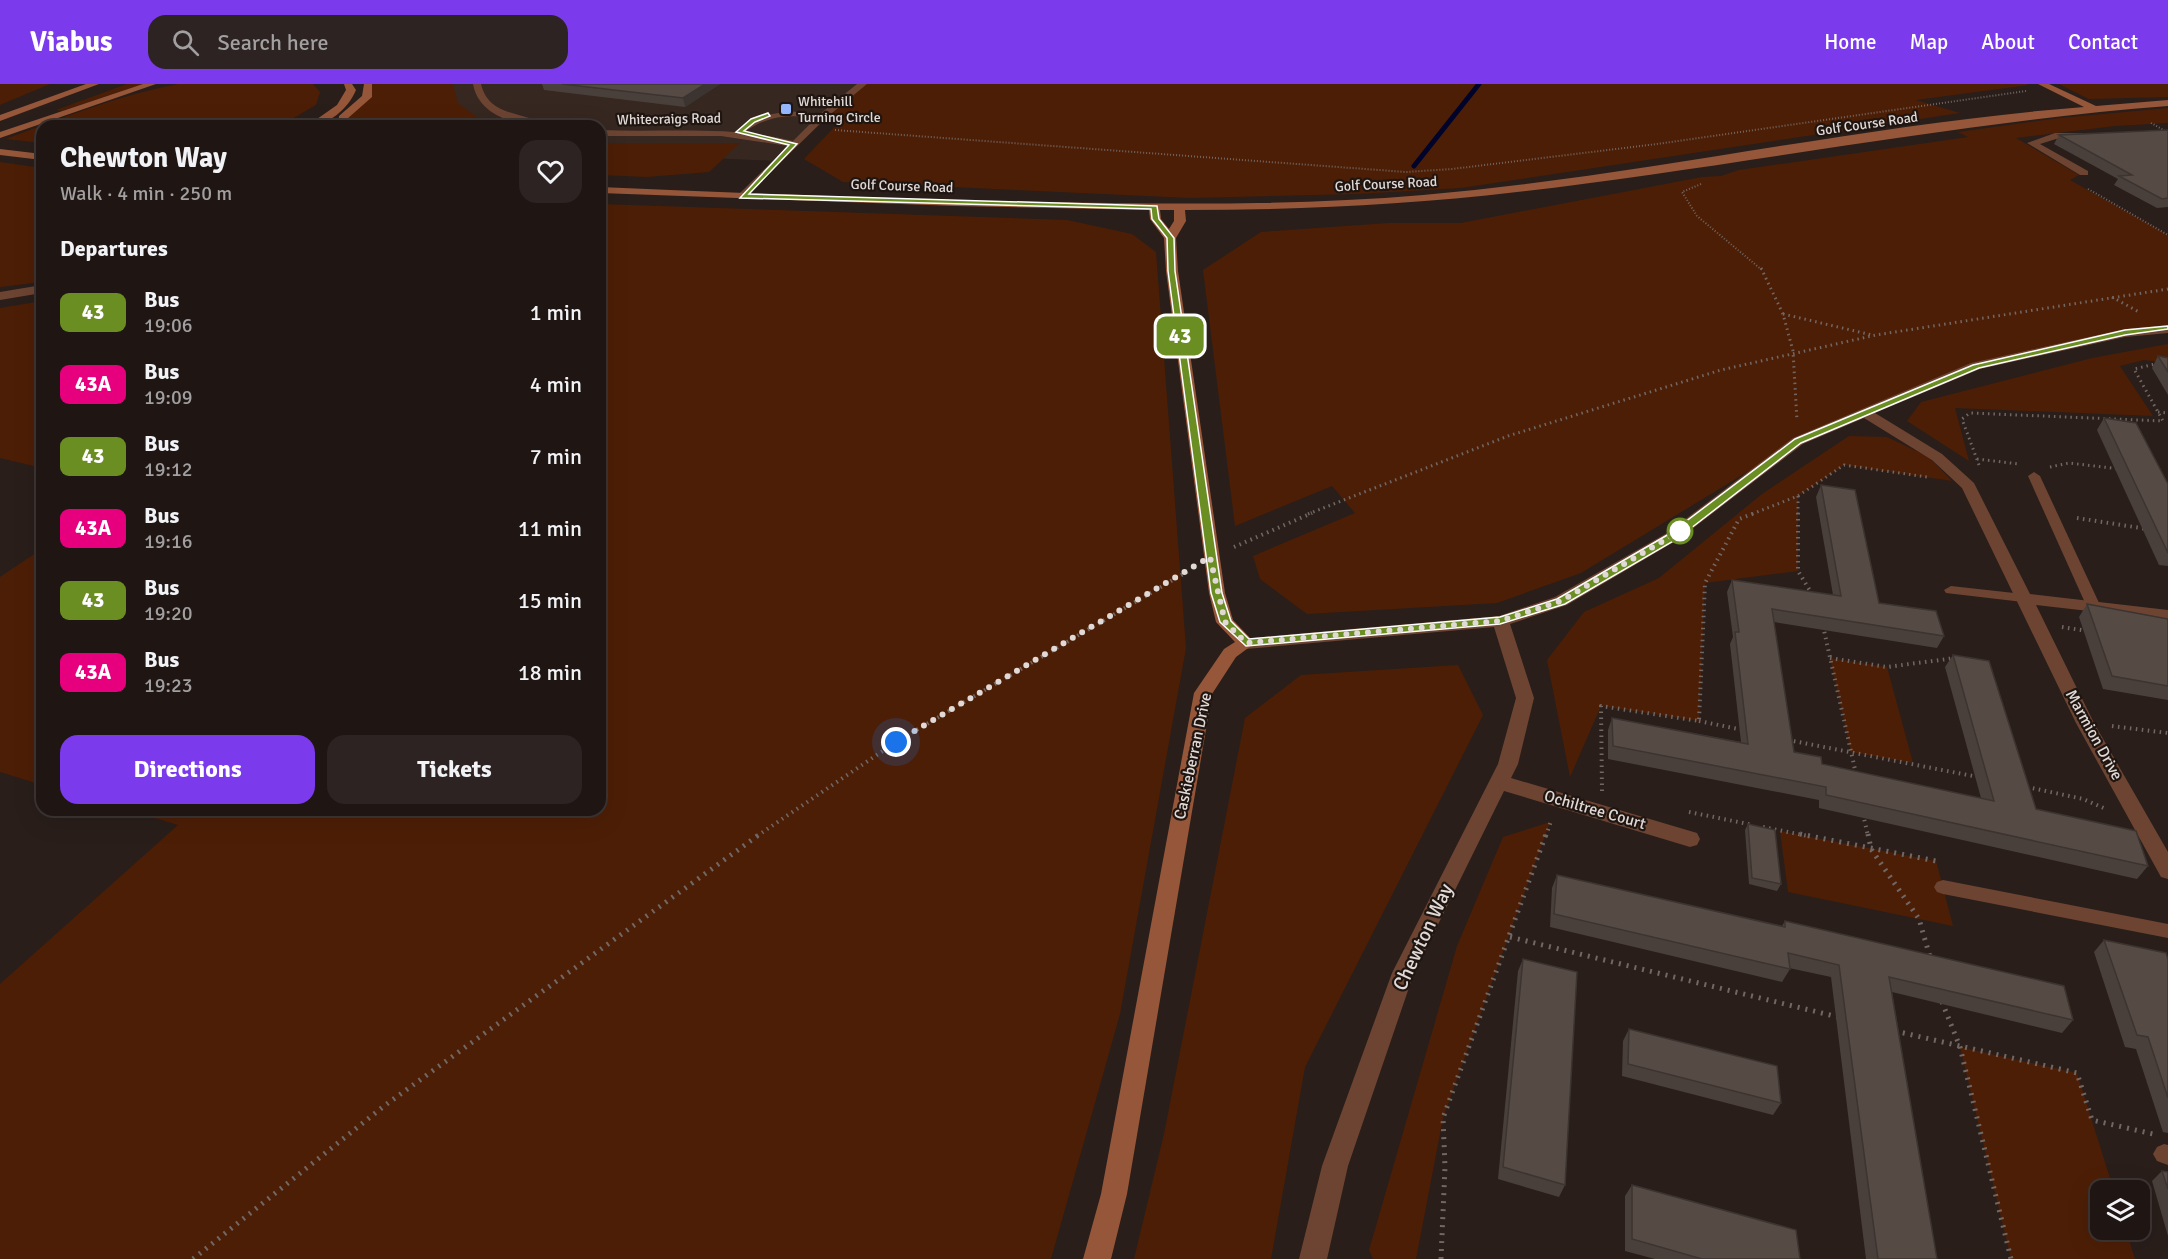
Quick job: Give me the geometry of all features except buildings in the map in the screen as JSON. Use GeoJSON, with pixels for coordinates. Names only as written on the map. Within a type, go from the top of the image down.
{"type":"FeatureCollection","features":[{"type":"Feature","properties":{"kind":"street"},"geometry":{"type":"LineString","coordinates":[[0,111],[71,84]]}},
{"type":"Feature","properties":{"kind":"street"},"geometry":{"type":"LineString","coordinates":[[0,118],[95,84]]}},
{"type":"Feature","properties":{"kind":"street"},"geometry":{"type":"LineString","coordinates":[[0,128],[121,84]]}},
{"type":"Feature","properties":{"kind":"street"},"geometry":{"type":"LineString","coordinates":[[45,120],[152,84]]}},
{"type":"Feature","properties":{"kind":"street"},"geometry":{"type":"LineString","coordinates":[[321,120],[339,108],[350,96],[351,90],[348,84]]}},
{"type":"Feature","properties":{"kind":"street"},"geometry":{"type":"LineString","coordinates":[[344,120],[367,98],[368,84]]}},
{"type":"Feature","properties":{"kind":"street"},"geometry":{"type":"LineString","coordinates":[[477,84],[480,97],[489,106],[524,120]]}},
{"type":"Feature","properties":{"kind":"street"},"geometry":{"type":"LineString","coordinates":[[743,196],[823,116],[863,84]]}},
{"type":"Feature","properties":{"kind":"street"},"geometry":{"type":"LineString","coordinates":[[2042,84],[2095,108]]}},
{"type":"Feature","properties":{"kind":"street","name":"Golf Course Road"},"geometry":{"type":"LineString","coordinates":[[606,190],[1154,207],[1421,199],[1579,183],[2095,108],[2168,103]]}},
{"type":"Feature","properties":{"kind":"street"},"geometry":{"type":"LineString","coordinates":[[0,135],[36,123]]}},
{"type":"Feature","properties":{"kind":"street","name":"Whitecraigs Road"},"geometry":{"type":"LineString","coordinates":[[606,133],[656,135],[739,132],[793,144]]}},
{"type":"Feature","properties":{"kind":"street"},"geometry":{"type":"LineString","coordinates":[[2084,173],[2032,143],[2055,136],[2099,134]]}},
{"type":"Feature","properties":{"kind":"street"},"geometry":{"type":"LineString","coordinates":[[0,152],[36,156]]}},
{"type":"Feature","properties":{"kind":"street"},"geometry":{"type":"LineString","coordinates":[[1154,207],[1156,219],[1170,238],[1172,271],[1210,557],[1225,622],[1246,643],[1500,621],[1561,601],[1673,536],[1798,441],[1976,366],[2125,333],[2168,329]]}},
{"type":"Feature","properties":{"kind":"street"},"geometry":{"type":"LineString","coordinates":[[1170,238],[1180,221],[1179,207]]}},
{"type":"Feature","properties":{"kind":"street"},"geometry":{"type":"LineString","coordinates":[[0,296],[36,290]]}},
{"type":"Feature","properties":{"kind":"street","name":"Marmion Drive"},"geometry":{"type":"LineString","coordinates":[[1863,412],[1937,457],[1969,486],[2085,723],[2147,828],[2168,871]]}},
{"type":"Feature","properties":{"kind":"street"},"geometry":{"type":"LineString","coordinates":[[2022,598],[2168,615]]}},
{"type":"Feature","properties":{"kind":"street","name":"Chewton Way"},"geometry":{"type":"LineString","coordinates":[[1313,1259],[1335,1166],[1403,974],[1508,764],[1525,698],[1500,621]]}},
{"type":"Feature","properties":{"kind":"street","name":"Caskieberran Drive"},"geometry":{"type":"LineString","coordinates":[[1097,1259],[1114,1194],[1203,693],[1230,653],[1246,643]]}},
{"type":"Feature","properties":{"kind":"street","name":"Ochiltree Court"},"geometry":{"type":"LineString","coordinates":[[1499,782],[1690,839]]}},
{"type":"Feature","properties":{"kind":"lane","name":"Whitecraigs Road"},"geometry":{"type":"LineString","coordinates":[[739,132],[753,120],[768,115],[823,116]]}},
{"type":"Feature","properties":{"kind":"lane"},"geometry":{"type":"LineString","coordinates":[[2034,476],[2093,605]]}},
{"type":"Feature","properties":{"kind":"lane"},"geometry":{"type":"LineString","coordinates":[[1951,590],[2022,598]]}},
{"type":"Feature","properties":{"kind":"lane"},"geometry":{"type":"LineString","coordinates":[[1943,887],[2168,931]]}},
{"type":"Feature","properties":{"kind":"path"},"geometry":{"type":"LineString","coordinates":[[810,129],[1406,172],[1452,169],[1657,144]]}},
{"type":"Feature","properties":{"kind":"path"},"geometry":{"type":"LineString","coordinates":[[2084,173],[2069,179],[2168,235]]}},
{"type":"Feature","properties":{"kind":"path"},"geometry":{"type":"LineString","coordinates":[[1702,184],[1682,192],[1697,216],[1761,268],[1783,314],[1793,351],[1798,441]]}},
{"type":"Feature","properties":{"kind":"path"},"geometry":{"type":"LineString","coordinates":[[193,1259],[384,1106],[726,858],[896,742],[1210,557],[1449,458],[1634,395],[1793,351],[2098,297],[2168,289]]}},
{"type":"Feature","properties":{"kind":"path"},"geometry":{"type":"LineString","coordinates":[[1783,314],[1876,336]]}},
{"type":"Feature","properties":{"kind":"path"},"geometry":{"type":"LineString","coordinates":[[1981,470],[1962,418],[1970,413],[2163,421],[2134,369],[2168,361]]}},
{"type":"Feature","properties":{"kind":"path"},"geometry":{"type":"LineString","coordinates":[[2158,412],[2168,413]]}},
{"type":"Feature","properties":{"kind":"path"},"geometry":{"type":"LineString","coordinates":[[1977,459],[2024,464]]}},
{"type":"Feature","properties":{"kind":"path"},"geometry":{"type":"LineString","coordinates":[[2048,467],[2069,463],[2124,470]]}},
{"type":"Feature","properties":{"kind":"path"},"geometry":{"type":"LineString","coordinates":[[1699,721],[1705,583],[1739,519],[1798,496],[1844,465],[1952,481],[1969,486]]}},
{"type":"Feature","properties":{"kind":"path"},"geometry":{"type":"LineString","coordinates":[[1798,496],[1798,571],[1814,598]]}},
{"type":"Feature","properties":{"kind":"path"},"geometry":{"type":"LineString","coordinates":[[2051,514],[2156,531]]}},
{"type":"Feature","properties":{"kind":"path"},"geometry":{"type":"LineString","coordinates":[[1822,622],[1859,786]]}},
{"type":"Feature","properties":{"kind":"path"},"geometry":{"type":"LineString","coordinates":[[2035,622],[2090,632]]}},
{"type":"Feature","properties":{"kind":"path"},"geometry":{"type":"LineString","coordinates":[[1830,658],[1887,667],[1959,657]]}},
{"type":"Feature","properties":{"kind":"path"},"geometry":{"type":"LineString","coordinates":[[1602,813],[1601,706],[1699,721],[1746,731]]}},
{"type":"Feature","properties":{"kind":"path"},"geometry":{"type":"LineString","coordinates":[[2085,723],[2168,733]]}},
{"type":"Feature","properties":{"kind":"path"},"geometry":{"type":"LineString","coordinates":[[1781,738],[1981,778]]}},
{"type":"Feature","properties":{"kind":"path"},"geometry":{"type":"LineString","coordinates":[[2015,785],[2084,799],[2147,828]]}},
{"type":"Feature","properties":{"kind":"path"},"geometry":{"type":"LineString","coordinates":[[1862,807],[1871,849],[1919,919],[1931,960]]}},
{"type":"Feature","properties":{"kind":"path"},"geometry":{"type":"LineString","coordinates":[[1680,810],[1936,861],[1943,887]]}},
{"type":"Feature","properties":{"kind":"path"},"geometry":{"type":"LineString","coordinates":[[1441,1259],[1445,1167],[1443,1118],[1550,822],[1560,820]]}},
{"type":"Feature","properties":{"kind":"path"},"geometry":{"type":"LineString","coordinates":[[1510,937],[1844,1019]]}},
{"type":"Feature","properties":{"kind":"path"},"geometry":{"type":"LineString","coordinates":[[1940,993],[1960,1047],[2011,1259]]}},
{"type":"Feature","properties":{"kind":"path"},"geometry":{"type":"LineString","coordinates":[[1891,1030],[2078,1073],[2092,1120],[2156,1135],[2166,1154]]}},
{"type":"Feature","properties":{"kind":"shaded area"},"geometry":{"type":"Polygon","coordinates":[[[0,84],[50,84],[0,105],[0,84]]]}},
{"type":"Feature","properties":{"kind":"shaded area"},"geometry":{"type":"Polygon","coordinates":[[[127,84],[144,84],[62,111],[56,110],[127,84]]]}},
{"type":"Feature","properties":{"kind":"shaded area"},"geometry":{"type":"Polygon","coordinates":[[[178,84],[313,84],[320,92],[316,105],[290,120],[56,120],[178,84]]]}},
{"type":"Feature","properties":{"kind":"shaded area"},"geometry":{"type":"Polygon","coordinates":[[[370,84],[453,84],[458,103],[478,118],[485,120],[342,120],[360,105],[370,84]]]}},
{"type":"Feature","properties":{"kind":"shaded area"},"geometry":{"type":"Polygon","coordinates":[[[383,84],[865,84],[777,161],[606,153],[606,120],[405,120],[383,84]]]}},
{"type":"Feature","properties":{"kind":"shaded area"},"geometry":{"type":"Polygon","coordinates":[[[863,84],[2029,85],[1916,100],[1960,113],[1461,188],[1356,194],[1191,198],[843,182],[804,159],[842,119],[823,116],[863,84]]]}},
{"type":"Feature","properties":{"kind":"shaded area"},"geometry":{"type":"Polygon","coordinates":[[[2059,84],[2168,84],[2168,97],[2089,99],[2059,84]]]}},
{"type":"Feature","properties":{"kind":"shaded area"},"geometry":{"type":"Polygon","coordinates":[[[2168,108],[2168,123],[2115,126],[2016,138],[2079,175],[2070,180],[2168,235],[2168,329],[2125,333],[1976,366],[1798,441],[1581,573],[1497,603],[1307,614],[1260,579],[1253,556],[1355,513],[1332,486],[1235,526],[1203,270],[1261,232],[1389,223],[1461,223],[1702,177],[1721,176],[1739,170],[1968,137],[1958,132],[2060,118],[2168,108]]]}},
{"type":"Feature","properties":{"kind":"shaded area"},"geometry":{"type":"Polygon","coordinates":[[[36,128],[36,142],[6,139],[36,128]]]}},
{"type":"Feature","properties":{"kind":"shaded area"},"geometry":{"type":"Polygon","coordinates":[[[606,143],[740,143],[709,172],[647,177],[606,175],[606,143]]]}},
{"type":"Feature","properties":{"kind":"shaded area"},"geometry":{"type":"Polygon","coordinates":[[[0,162],[36,167],[36,283],[0,287],[0,162]]]}},
{"type":"Feature","properties":{"kind":"shaded area"},"geometry":{"type":"Polygon","coordinates":[[[606,204],[1067,220],[1132,234],[1156,252],[1186,648],[1120,1014],[1051,1259],[0,1259],[0,984],[178,825],[148,816],[606,816],[606,204]]]}},
{"type":"Feature","properties":{"kind":"shaded area"},"geometry":{"type":"Polygon","coordinates":[[[36,302],[36,467],[0,458],[0,308],[36,302]]]}},
{"type":"Feature","properties":{"kind":"shaded area"},"geometry":{"type":"Polygon","coordinates":[[[2168,344],[2168,363],[2144,360],[2120,366],[2153,416],[1955,408],[1969,461],[1907,421],[1921,402],[2092,358],[2168,344]]]}},
{"type":"Feature","properties":{"kind":"shaded area"},"geometry":{"type":"Polygon","coordinates":[[[1849,436],[1887,437],[1929,457],[1952,481],[1844,465],[1798,496],[1798,571],[1705,583],[1699,721],[1601,706],[1570,777],[1547,660],[1584,612],[1659,578],[1762,494],[1849,436]]]}},
{"type":"Feature","properties":{"kind":"shaded area"},"geometry":{"type":"Polygon","coordinates":[[[36,553],[36,783],[0,772],[0,577],[36,553]]]}},
{"type":"Feature","properties":{"kind":"shaded area"},"geometry":{"type":"Polygon","coordinates":[[[1830,658],[1887,667],[1913,763],[1851,752],[1830,658]]]}},
{"type":"Feature","properties":{"kind":"shaded area"},"geometry":{"type":"Polygon","coordinates":[[[1458,665],[1483,715],[1305,1067],[1271,1259],[1134,1259],[1164,1134],[1245,718],[1301,675],[1458,665]]]}},
{"type":"Feature","properties":{"kind":"shaded area"},"geometry":{"type":"Polygon","coordinates":[[[1550,822],[1443,1118],[1416,1259],[1373,1259],[1369,1250],[1457,946],[1503,837],[1550,822]]]}},
{"type":"Feature","properties":{"kind":"shaded area"},"geometry":{"type":"Polygon","coordinates":[[[1780,831],[1936,861],[1953,926],[1788,892],[1780,831]]]}},
{"type":"Feature","properties":{"kind":"shaded area"},"geometry":{"type":"Polygon","coordinates":[[[1960,1047],[2077,1073],[2111,1180],[2090,1180],[2090,1240],[2129,1240],[2135,1259],[2011,1259],[1960,1047]]]}},
{"type":"Feature","properties":{"kind":"waterway"},"geometry":{"type":"LineString","coordinates":[[1414,166],[1479,84]]}},
{"type":"Feature","properties":{"kind":"bus line","name":"43"},"geometry":{"type":"LineString","coordinates":[[768,115],[753,120],[739,132],[768,136],[793,144],[743,196],[1154,207],[1156,219],[1170,238],[1172,271],[1210,557],[1217,593],[1225,622],[1246,643],[1500,621],[1561,601],[1673,536],[1798,441],[1976,366],[2125,333],[2168,329]]}},
{"type":"Feature","properties":{"kind":"place","name":"Whitehill Turning Circle"},"geometry":{"type":"Point","coordinates":[786,109]}},
{"type":"Feature","properties":{"kind":"route"},"geometry":{"type":"LineString","coordinates":[[896,742],[1210,557],[1225,622],[1246,643],[1500,621],[1561,601],[1680,531]]}}]}
